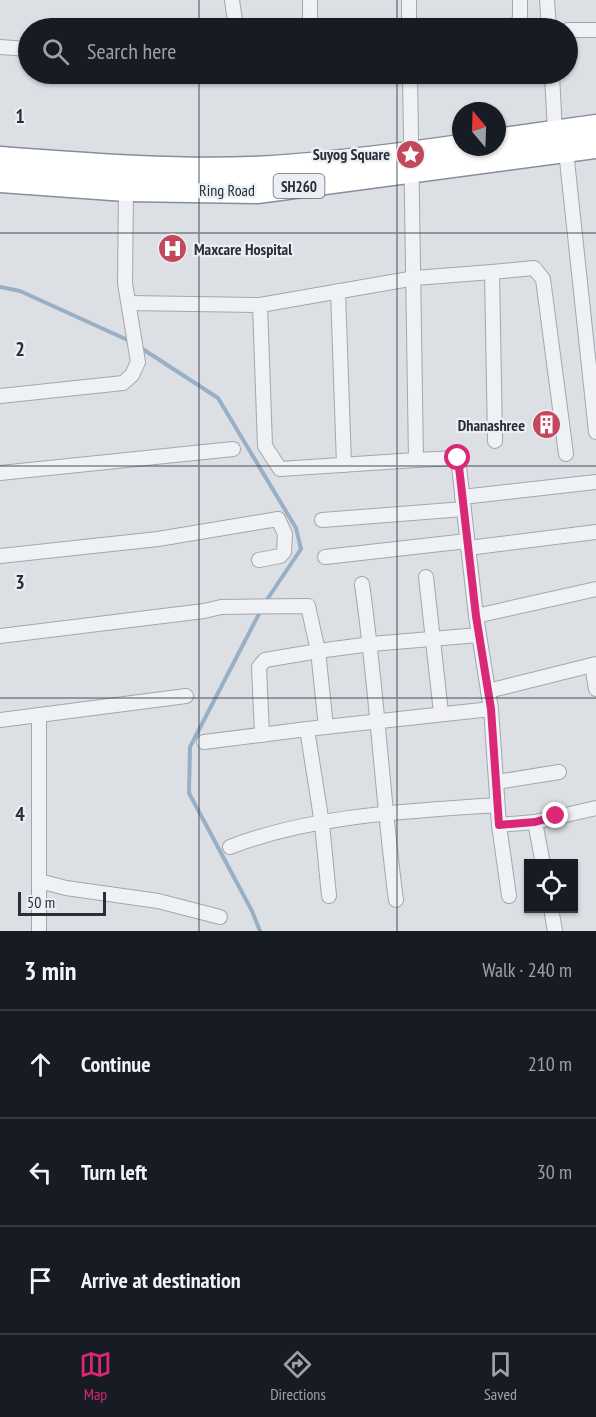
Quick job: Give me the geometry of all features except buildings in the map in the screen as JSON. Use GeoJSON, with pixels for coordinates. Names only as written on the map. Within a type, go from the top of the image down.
{"type":"FeatureCollection","features":[{"type":"Feature","properties":{"kind":"highway","name":"Ring Road"},"geometry":{"type":"LineString","coordinates":[[0,180],[126,189],[257,190],[412,163],[560,142],[596,126]]}},
{"type":"Feature","properties":{"kind":"highway","name":"Ring Road"},"geometry":{"type":"LineString","coordinates":[[506,141],[560,142],[596,146]]}},
{"type":"Feature","properties":{"kind":"highway","name":"Ring Road"},"geometry":{"type":"LineString","coordinates":[[0,159],[132,168],[249,169],[412,163],[452,150]]}},
{"type":"Feature","properties":{"kind":"street"},"geometry":{"type":"LineString","coordinates":[[232,0],[235,18]]}},
{"type":"Feature","properties":{"kind":"street"},"geometry":{"type":"LineString","coordinates":[[310,0],[310,18]]}},
{"type":"Feature","properties":{"kind":"street"},"geometry":{"type":"LineString","coordinates":[[409,0],[409,18]]}},
{"type":"Feature","properties":{"kind":"street"},"geometry":{"type":"LineString","coordinates":[[520,0],[520,18]]}},
{"type":"Feature","properties":{"kind":"street"},"geometry":{"type":"LineString","coordinates":[[547,0],[548,18]]}},
{"type":"Feature","properties":{"kind":"street"},"geometry":{"type":"LineString","coordinates":[[578,30],[596,30]]}},
{"type":"Feature","properties":{"kind":"street"},"geometry":{"type":"LineString","coordinates":[[0,47],[18,48]]}},
{"type":"Feature","properties":{"kind":"street"},"geometry":{"type":"LineString","coordinates":[[410,84],[416,460]]}},
{"type":"Feature","properties":{"kind":"street"},"geometry":{"type":"LineString","coordinates":[[553,84],[596,432]]}},
{"type":"Feature","properties":{"kind":"street"},"geometry":{"type":"LineString","coordinates":[[0,396],[123,383],[132,375],[138,362],[125,283],[126,189]]}},
{"type":"Feature","properties":{"kind":"street"},"geometry":{"type":"LineString","coordinates":[[129,303],[260,305],[415,278],[534,268],[543,279],[566,454]]}},
{"type":"Feature","properties":{"kind":"street"},"geometry":{"type":"LineString","coordinates":[[492,272],[495,441]]}},
{"type":"Feature","properties":{"kind":"street"},"geometry":{"type":"LineString","coordinates":[[338,291],[344,465]]}},
{"type":"Feature","properties":{"kind":"street"},"geometry":{"type":"LineString","coordinates":[[260,305],[265,446],[280,469],[458,458],[476,616],[491,709],[497,805],[509,896]]}},
{"type":"Feature","properties":{"kind":"street"},"geometry":{"type":"LineString","coordinates":[[0,473],[233,449]]}},
{"type":"Feature","properties":{"kind":"street"},"geometry":{"type":"LineString","coordinates":[[322,520],[463,503],[596,482]]}},
{"type":"Feature","properties":{"kind":"street"},"geometry":{"type":"LineString","coordinates":[[0,556],[158,538],[278,519],[285,534],[285,552],[280,556],[260,560]]}},
{"type":"Feature","properties":{"kind":"street"},"geometry":{"type":"LineString","coordinates":[[325,557],[596,532]]}},
{"type":"Feature","properties":{"kind":"street"},"geometry":{"type":"LineString","coordinates":[[426,577],[441,713]]}},
{"type":"Feature","properties":{"kind":"street"},"geometry":{"type":"LineString","coordinates":[[362,584],[371,644],[376,722],[396,900]]}},
{"type":"Feature","properties":{"kind":"street"},"geometry":{"type":"LineString","coordinates":[[476,616],[596,590]]}},
{"type":"Feature","properties":{"kind":"street"},"geometry":{"type":"LineString","coordinates":[[0,636],[221,607],[308,606],[318,651],[326,727]]}},
{"type":"Feature","properties":{"kind":"street"},"geometry":{"type":"LineString","coordinates":[[262,735],[259,667],[265,660],[371,644],[479,635]]}},
{"type":"Feature","properties":{"kind":"street"},"geometry":{"type":"LineString","coordinates":[[488,691],[594,665],[596,689]]}},
{"type":"Feature","properties":{"kind":"street"},"geometry":{"type":"LineString","coordinates":[[0,720],[186,696]]}},
{"type":"Feature","properties":{"kind":"street"},"geometry":{"type":"LineString","coordinates":[[204,742],[491,709]]}},
{"type":"Feature","properties":{"kind":"street"},"geometry":{"type":"LineString","coordinates":[[39,715],[39,931]]}},
{"type":"Feature","properties":{"kind":"street"},"geometry":{"type":"LineString","coordinates":[[307,729],[322,824],[329,897]]}},
{"type":"Feature","properties":{"kind":"street"},"geometry":{"type":"LineString","coordinates":[[497,782],[559,772]]}},
{"type":"Feature","properties":{"kind":"street"},"geometry":{"type":"LineString","coordinates":[[230,847],[257,837],[385,813],[497,805]]}},
{"type":"Feature","properties":{"kind":"street"},"geometry":{"type":"LineString","coordinates":[[499,825],[535,822],[596,808]]}},
{"type":"Feature","properties":{"kind":"street"},"geometry":{"type":"LineString","coordinates":[[535,822],[542,859]]}},
{"type":"Feature","properties":{"kind":"street"},"geometry":{"type":"LineString","coordinates":[[39,880],[66,888],[158,901],[220,917]]}},
{"type":"Feature","properties":{"kind":"street"},"geometry":{"type":"LineString","coordinates":[[552,913],[555,931]]}},
{"type":"Feature","properties":{"kind":"waterway"},"geometry":{"type":"LineString","coordinates":[[0,287],[20,291],[132,342]]}},
{"type":"Feature","properties":{"kind":"waterway"},"geometry":{"type":"LineString","coordinates":[[138,346],[218,398],[296,528],[301,549],[264,604]]}},
{"type":"Feature","properties":{"kind":"waterway"},"geometry":{"type":"LineString","coordinates":[[260,931],[252,911],[189,793],[190,747],[261,610]]}},
{"type":"Feature","properties":{"kind":"place","name":"Suyog Square"},"geometry":{"type":"Point","coordinates":[411,154]}},
{"type":"Feature","properties":{"kind":"place","name":"Maxcare Hospital"},"geometry":{"type":"Point","coordinates":[173,249]}},
{"type":"Feature","properties":{"kind":"place","name":"Dhanashree"},"geometry":{"type":"Point","coordinates":[546,425]}},
{"type":"Feature","properties":{"kind":"route"},"geometry":{"type":"LineString","coordinates":[[458,458],[476,616],[491,709],[499,825],[535,822],[556,816]]}}]}
